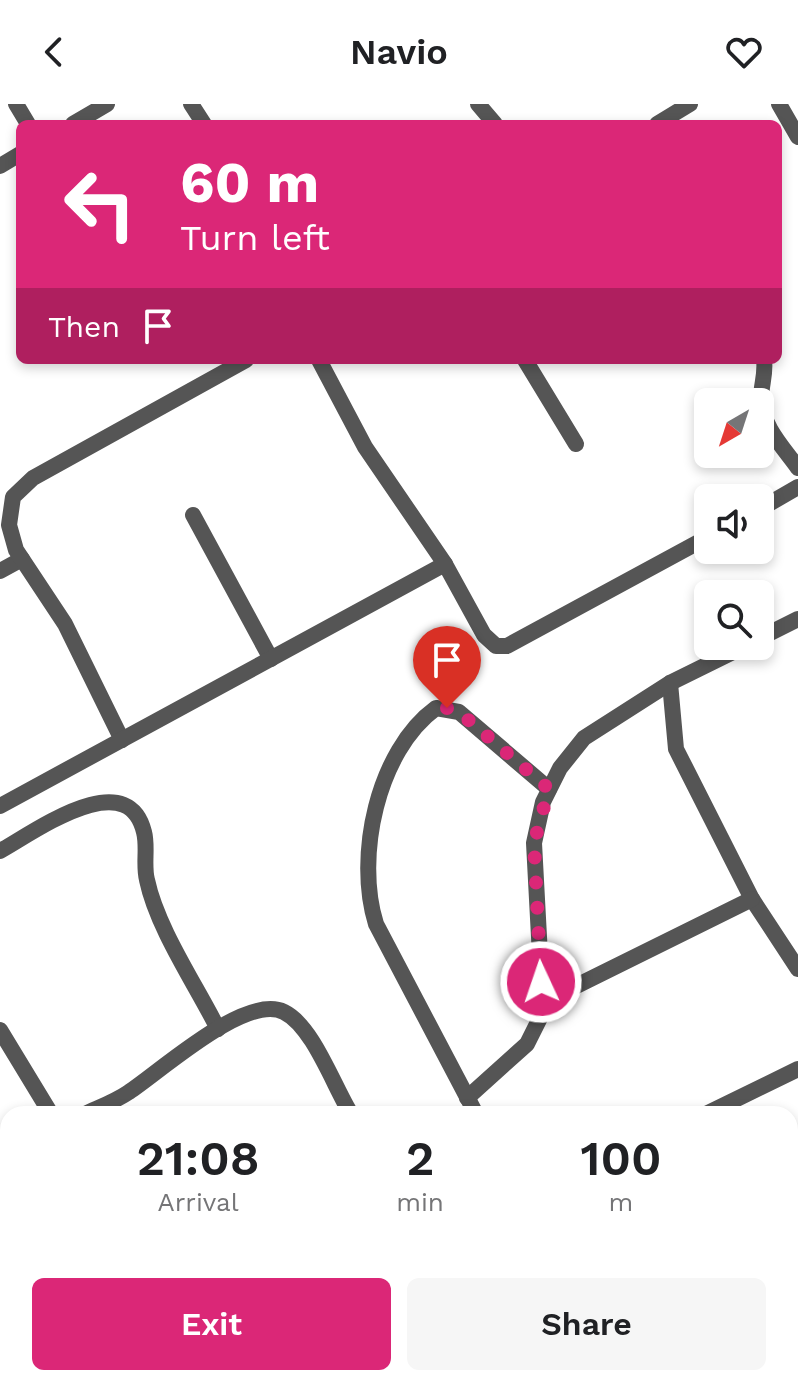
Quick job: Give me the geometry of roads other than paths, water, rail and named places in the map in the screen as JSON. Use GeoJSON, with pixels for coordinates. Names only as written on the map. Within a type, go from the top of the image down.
{"type":"FeatureCollection","features":[{"type":"Feature","properties":{"kind":"street"},"geometry":{"type":"LineString","coordinates":[[80,120],[107,104]]}},
{"type":"Feature","properties":{"kind":"street"},"geometry":{"type":"LineString","coordinates":[[478,104],[492,120]]}},
{"type":"Feature","properties":{"kind":"street"},"geometry":{"type":"LineString","coordinates":[[664,120],[690,104]]}},
{"type":"Feature","properties":{"kind":"street"},"geometry":{"type":"LineString","coordinates":[[779,104],[798,137]]}},
{"type":"Feature","properties":{"kind":"street"},"geometry":{"type":"LineString","coordinates":[[122,740],[65,624],[22,559],[9,525],[13,497],[33,478],[239,364]]}},
{"type":"Feature","properties":{"kind":"street"},"geometry":{"type":"LineString","coordinates":[[321,364],[365,447],[445,564],[484,635],[496,646],[507,646],[694,545]]}},
{"type":"Feature","properties":{"kind":"street"},"geometry":{"type":"LineString","coordinates":[[527,364],[576,444]]}},
{"type":"Feature","properties":{"kind":"street"},"geometry":{"type":"LineString","coordinates":[[765,364],[766,374],[761,397],[766,423],[798,468]]}},
{"type":"Feature","properties":{"kind":"street"},"geometry":{"type":"LineString","coordinates":[[774,501],[798,487]]}},
{"type":"Feature","properties":{"kind":"street"},"geometry":{"type":"LineString","coordinates":[[193,515],[271,659]]}},
{"type":"Feature","properties":{"kind":"street"},"geometry":{"type":"LineString","coordinates":[[0,571],[22,559]]}},
{"type":"Feature","properties":{"kind":"street"},"geometry":{"type":"LineString","coordinates":[[0,806],[445,564]]}},
{"type":"Feature","properties":{"kind":"street"},"geometry":{"type":"LineString","coordinates":[[774,633],[796,625]]}},
{"type":"Feature","properties":{"kind":"street"},"geometry":{"type":"LineString","coordinates":[[543,1012],[534,843],[549,789],[560,768],[584,738],[670,683],[717,660]]}},
{"type":"Feature","properties":{"kind":"street"},"geometry":{"type":"LineString","coordinates":[[670,683],[676,749],[752,899],[798,969]]}},
{"type":"Feature","properties":{"kind":"street"},"geometry":{"type":"LineString","coordinates":[[468,1106],[376,924],[368,899],[367,874],[387,768],[403,740],[422,718],[436,708],[447,708],[459,712],[549,789]]}},
{"type":"Feature","properties":{"kind":"street"},"geometry":{"type":"LineString","coordinates":[[0,851],[77,808],[99,801],[122,804],[136,814],[144,831],[146,880],[162,920],[218,1029]]}},
{"type":"Feature","properties":{"kind":"street"},"geometry":{"type":"LineString","coordinates":[[471,1106],[527,1044],[543,1012],[558,995],[752,899]]}},
{"type":"Feature","properties":{"kind":"street"},"geometry":{"type":"LineString","coordinates":[[101,1106],[127,1093],[218,1029],[266,1008],[284,1012],[321,1057],[347,1106]]}},
{"type":"Feature","properties":{"kind":"street"},"geometry":{"type":"LineString","coordinates":[[0,1030],[46,1106]]}},
{"type":"Feature","properties":{"kind":"street"},"geometry":{"type":"LineString","coordinates":[[722,1106],[798,1069]]}}]}
